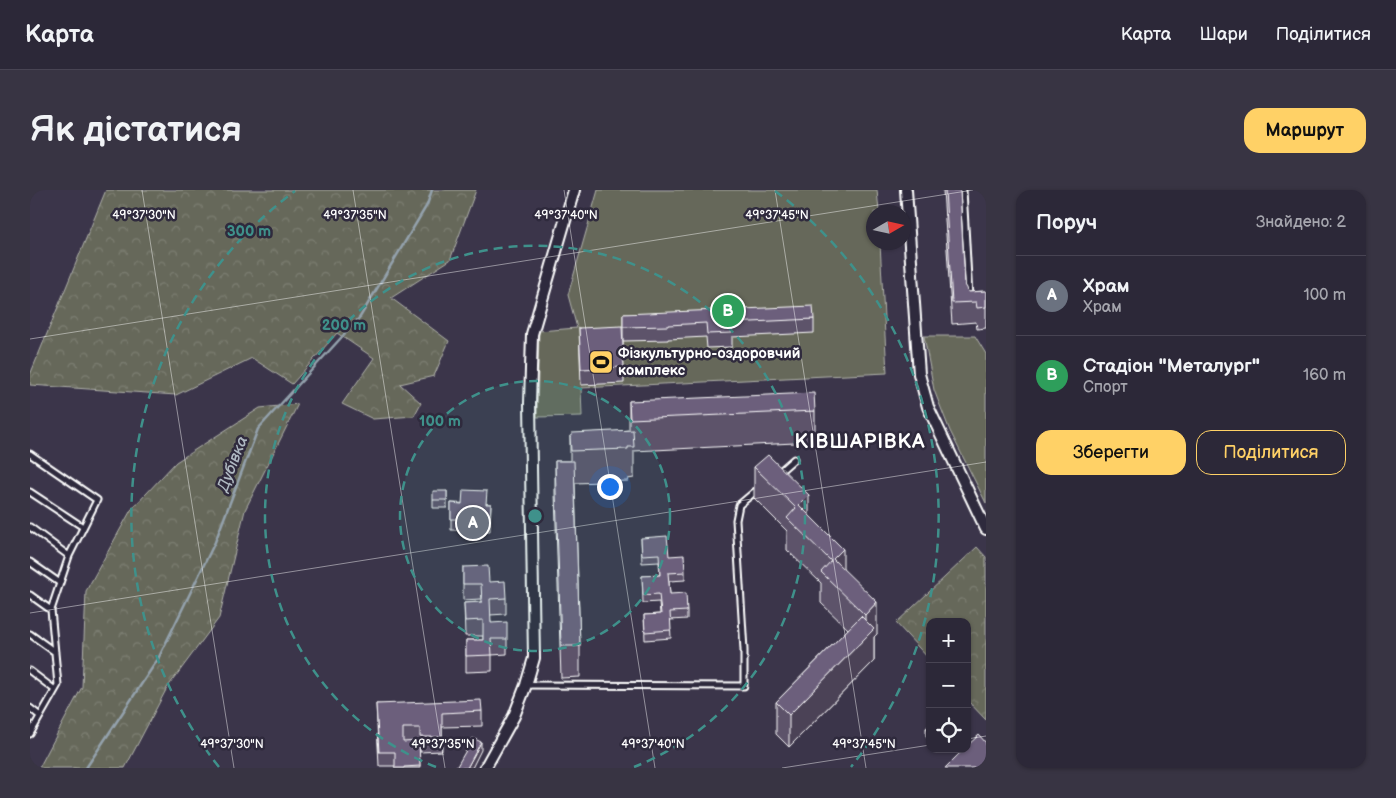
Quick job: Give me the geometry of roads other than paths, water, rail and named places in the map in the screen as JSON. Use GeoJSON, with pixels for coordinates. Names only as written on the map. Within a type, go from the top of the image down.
{"type":"FeatureCollection","features":[{"type":"Feature","properties":{"kind":"street"},"geometry":{"type":"LineString","coordinates":[[485,768],[514,716],[534,658],[530,403],[532,334],[574,190]]}},
{"type":"Feature","properties":{"kind":"street"},"geometry":{"type":"LineString","coordinates":[[906,190],[919,374],[928,407],[986,529]]}},
{"type":"Feature","properties":{"kind":"lane"},"geometry":{"type":"LineString","coordinates":[[963,190],[969,304]]}},
{"type":"Feature","properties":{"kind":"lane"},"geometry":{"type":"LineString","coordinates":[[30,454],[97,500],[69,556],[51,610],[58,685],[30,734]]}},
{"type":"Feature","properties":{"kind":"lane"},"geometry":{"type":"LineString","coordinates":[[776,475],[794,459]]}},
{"type":"Feature","properties":{"kind":"lane"},"geometry":{"type":"LineString","coordinates":[[526,685],[744,686],[744,650],[736,520],[739,505],[761,487]]}},
{"type":"Feature","properties":{"kind":"lane"},"geometry":{"type":"LineString","coordinates":[[30,492],[83,527]]}},
{"type":"Feature","properties":{"kind":"lane"},"geometry":{"type":"LineString","coordinates":[[30,527],[69,556]]}},
{"type":"Feature","properties":{"kind":"lane"},"geometry":{"type":"LineString","coordinates":[[30,562],[60,583]]}},
{"type":"Feature","properties":{"kind":"lane"},"geometry":{"type":"LineString","coordinates":[[30,595],[51,610]]}},
{"type":"Feature","properties":{"kind":"lane"},"geometry":{"type":"LineString","coordinates":[[30,634],[55,652]]}},
{"type":"Feature","properties":{"kind":"lane"},"geometry":{"type":"LineString","coordinates":[[30,671],[55,690]]}},
{"type":"Feature","properties":{"kind":"lane"},"geometry":{"type":"LineString","coordinates":[[30,708],[40,716]]}},
{"type":"Feature","properties":{"kind":"waterway","name":"Дубівка"},"geometry":{"type":"LineString","coordinates":[[86,768],[158,659],[215,542],[258,429],[360,317],[427,205],[432,190]]}},
{"type":"Feature","properties":{"kind":"place","name":"Стадіон \"Металург\""},"geometry":{"type":"Point","coordinates":[728,311]}},
{"type":"Feature","properties":{"kind":"place","name":"Фізкультурно-оздоровчий комплекс"},"geometry":{"type":"Point","coordinates":[601,362]}},
{"type":"Feature","properties":{"kind":"place","name":"Храм"},"geometry":{"type":"Point","coordinates":[473,523]}},
{"type":"Feature","properties":{"kind":"district","name":"КІВШАРІВКА"},"geometry":{"type":"Point","coordinates":[860,442]}}]}
